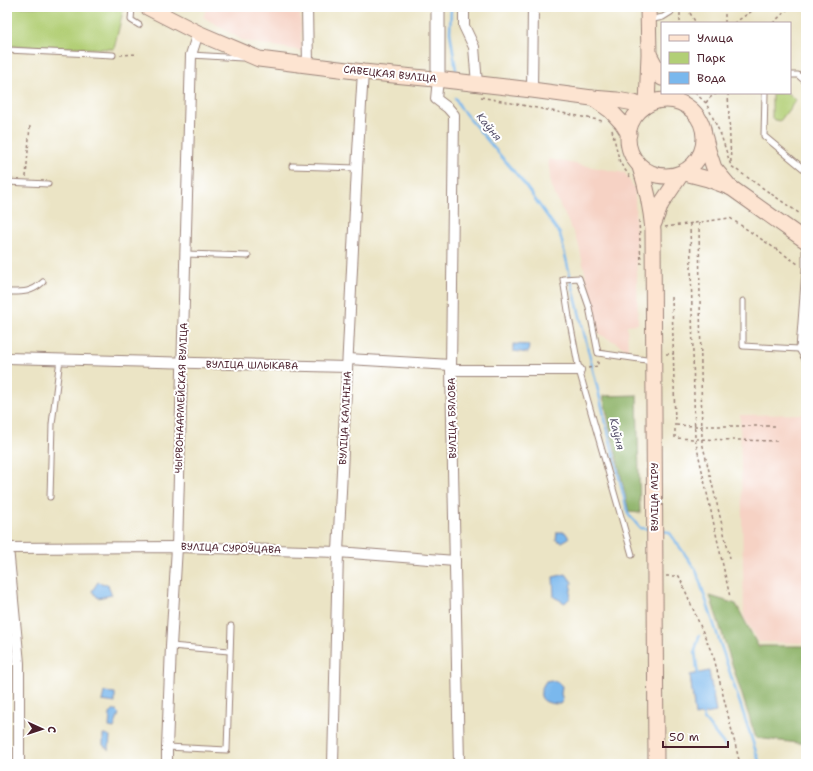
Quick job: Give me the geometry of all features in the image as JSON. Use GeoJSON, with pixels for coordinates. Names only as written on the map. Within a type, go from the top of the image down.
{"type":"FeatureCollection","features":[{"type":"Feature","properties":{"kind":"main road","name":"САВЕЦКАЯ ВУЛІЦА"},"geometry":{"type":"LineString","coordinates":[[147,7],[198,33],[259,58],[363,72],[441,80],[473,87],[532,90],[592,98],[610,110],[622,123],[629,134]]}},
{"type":"Feature","properties":{"kind":"main road"},"geometry":{"type":"LineString","coordinates":[[645,106],[655,77],[649,54],[648,14]]}},
{"type":"Feature","properties":{"kind":"main road"},"geometry":{"type":"LineString","coordinates":[[617,100],[636,94],[644,84],[655,77]]}},
{"type":"Feature","properties":{"kind":"main road"},"geometry":{"type":"LineString","coordinates":[[675,94],[694,111],[700,119],[714,168],[730,187]]}},
{"type":"Feature","properties":{"kind":"main road"},"geometry":{"type":"LineString","coordinates":[[592,98],[617,100],[645,106]]}},
{"type":"Feature","properties":{"kind":"main road"},"geometry":{"type":"LineString","coordinates":[[687,106],[670,100],[652,102],[645,106],[635,117],[629,134],[629,149],[635,161],[640,167],[652,174],[671,176],[683,173],[696,162],[701,155],[705,137]]}},
{"type":"Feature","properties":{"kind":"main road","name":"ВУЛІЦА МІРУ"},"geometry":{"type":"LineString","coordinates":[[640,167],[659,229]]}},
{"type":"Feature","properties":{"kind":"main road"},"geometry":{"type":"LineString","coordinates":[[683,173],[708,179],[730,187],[806,240]]}},
{"type":"Feature","properties":{"kind":"main road","name":"ВУЛІЦА МІРУ"},"geometry":{"type":"LineString","coordinates":[[656,764],[654,362],[659,229],[655,216],[661,204],[683,173]]}},
{"type":"Feature","properties":{"kind":"street"},"geometry":{"type":"LineString","coordinates":[[307,7],[308,65]]}},
{"type":"Feature","properties":{"kind":"street"},"geometry":{"type":"LineString","coordinates":[[438,7],[441,80]]}},
{"type":"Feature","properties":{"kind":"street"},"geometry":{"type":"LineString","coordinates":[[464,7],[464,26],[474,47],[473,87]]}},
{"type":"Feature","properties":{"kind":"street"},"geometry":{"type":"LineString","coordinates":[[532,90],[533,7]]}},
{"type":"Feature","properties":{"kind":"street","name":"ЧЫРВОНААРМЕЙСКАЯ ВУЛІЦА"},"geometry":{"type":"LineString","coordinates":[[167,764],[171,646],[177,547],[191,55],[198,33]]}},
{"type":"Feature","properties":{"kind":"street","name":"ВУЛІЦА КАЛІНІНА"},"geometry":{"type":"LineString","coordinates":[[333,764],[338,552],[363,72]]}},
{"type":"Feature","properties":{"kind":"street","name":"ВУЛІЦА БЯЛОВА"},"geometry":{"type":"LineString","coordinates":[[441,80],[436,99],[448,108],[454,115],[451,367],[459,764]]}},
{"type":"Feature","properties":{"kind":"street","name":"ВУЛІЦА ШЛЫКАВА"},"geometry":{"type":"LineString","coordinates":[[7,358],[182,363],[347,363],[451,367]]}},
{"type":"Feature","properties":{"kind":"street"},"geometry":{"type":"LineString","coordinates":[[451,367],[579,370]]}},
{"type":"Feature","properties":{"kind":"street","name":"ВУЛІЦА СУРОЎЦАВА"},"geometry":{"type":"LineString","coordinates":[[7,548],[177,547],[338,552],[455,561]]}},
{"type":"Feature","properties":{"kind":"street"},"geometry":{"type":"LineString","coordinates":[[7,548],[19,663],[19,764]]}},
{"type":"Feature","properties":{"kind":"lane"},"geometry":{"type":"LineString","coordinates":[[132,7],[131,20],[139,26]]}},
{"type":"Feature","properties":{"kind":"lane"},"geometry":{"type":"LineString","coordinates":[[648,14],[663,17],[671,12],[671,7]]}},
{"type":"Feature","properties":{"kind":"lane"},"geometry":{"type":"LineString","coordinates":[[7,50],[112,55]]}},
{"type":"Feature","properties":{"kind":"lane"},"geometry":{"type":"LineString","coordinates":[[191,55],[259,58]]}},
{"type":"Feature","properties":{"kind":"lane"},"geometry":{"type":"LineString","coordinates":[[791,75],[798,75],[806,82]]}},
{"type":"Feature","properties":{"kind":"lane"},"geometry":{"type":"LineString","coordinates":[[765,94],[764,136],[805,170],[806,168]]}},
{"type":"Feature","properties":{"kind":"lane"},"geometry":{"type":"LineString","coordinates":[[292,166],[357,168]]}},
{"type":"Feature","properties":{"kind":"lane"},"geometry":{"type":"LineString","coordinates":[[7,182],[48,184]]}},
{"type":"Feature","properties":{"kind":"lane"},"geometry":{"type":"LineString","coordinates":[[806,240],[799,349],[806,361]]}},
{"type":"Feature","properties":{"kind":"lane"},"geometry":{"type":"LineString","coordinates":[[186,254],[248,256]]}},
{"type":"Feature","properties":{"kind":"lane"},"geometry":{"type":"LineString","coordinates":[[632,555],[579,370],[568,317],[563,279],[579,278],[589,307],[598,353],[654,362]]}},
{"type":"Feature","properties":{"kind":"lane"},"geometry":{"type":"LineString","coordinates":[[7,292],[22,292],[36,288],[43,282]]}},
{"type":"Feature","properties":{"kind":"lane"},"geometry":{"type":"LineString","coordinates":[[743,301],[743,346],[799,349]]}},
{"type":"Feature","properties":{"kind":"lane"},"geometry":{"type":"LineString","coordinates":[[50,498],[52,424],[60,359]]}},
{"type":"Feature","properties":{"kind":"lane"},"geometry":{"type":"LineString","coordinates":[[167,747],[227,750],[231,626]]}},
{"type":"Feature","properties":{"kind":"lane"},"geometry":{"type":"LineString","coordinates":[[171,646],[230,651]]}},
{"type":"Feature","properties":{"kind":"path"},"geometry":{"type":"LineString","coordinates":[[680,7],[680,22]]}},
{"type":"Feature","properties":{"kind":"path"},"geometry":{"type":"LineString","coordinates":[[736,22],[758,7]]}},
{"type":"Feature","properties":{"kind":"path"},"geometry":{"type":"LineString","coordinates":[[774,22],[790,7]]}},
{"type":"Feature","properties":{"kind":"path"},"geometry":{"type":"LineString","coordinates":[[690,12],[695,22]]}},
{"type":"Feature","properties":{"kind":"path"},"geometry":{"type":"LineString","coordinates":[[725,14],[725,22]]}},
{"type":"Feature","properties":{"kind":"path"},"geometry":{"type":"LineString","coordinates":[[112,55],[138,54]]}},
{"type":"Feature","properties":{"kind":"path"},"geometry":{"type":"LineString","coordinates":[[473,87],[603,120]]}},
{"type":"Feature","properties":{"kind":"path"},"geometry":{"type":"LineString","coordinates":[[697,94],[706,103],[721,135],[731,166],[806,218]]}},
{"type":"Feature","properties":{"kind":"path"},"geometry":{"type":"LineString","coordinates":[[708,94],[709,98]]}},
{"type":"Feature","properties":{"kind":"path"},"geometry":{"type":"LineString","coordinates":[[706,103],[709,98],[716,94]]}},
{"type":"Feature","properties":{"kind":"path"},"geometry":{"type":"LineString","coordinates":[[728,94],[731,166]]}},
{"type":"Feature","properties":{"kind":"path"},"geometry":{"type":"LineString","coordinates":[[26,183],[30,124]]}},
{"type":"Feature","properties":{"kind":"path"},"geometry":{"type":"LineString","coordinates":[[612,129],[620,163],[634,182]]}},
{"type":"Feature","properties":{"kind":"path"},"geometry":{"type":"LineString","coordinates":[[659,229],[730,218],[805,269]]}},
{"type":"Feature","properties":{"kind":"path"},"geometry":{"type":"LineString","coordinates":[[699,223],[702,439],[730,558]]}},
{"type":"Feature","properties":{"kind":"path"},"geometry":{"type":"LineString","coordinates":[[690,224],[695,439],[730,597]]}},
{"type":"Feature","properties":{"kind":"path"},"geometry":{"type":"LineString","coordinates":[[672,297],[675,438],[777,441]]}},
{"type":"Feature","properties":{"kind":"path"},"geometry":{"type":"LineString","coordinates":[[675,425],[776,426]]}},
{"type":"Feature","properties":{"kind":"path"},"geometry":{"type":"LineString","coordinates":[[655,575],[679,576],[714,658],[740,764]]}},
{"type":"Feature","properties":{"kind":"shaded area"},"geometry":{"type":"Polygon","coordinates":[[[207,7],[300,7],[302,51],[244,41],[203,17],[207,7]]]}},
{"type":"Feature","properties":{"kind":"shaded area"},"geometry":{"type":"Polygon","coordinates":[[[548,159],[625,173],[635,189],[638,324],[627,325],[628,351],[599,334],[578,242],[551,187],[548,159]]]}},
{"type":"Feature","properties":{"kind":"shaded area"},"geometry":{"type":"Polygon","coordinates":[[[806,414],[806,643],[759,642],[744,617],[740,415],[806,414]]]}},
{"type":"Feature","properties":{"kind":"green space"},"geometry":{"type":"Polygon","coordinates":[[[7,7],[124,7],[114,49],[7,46],[7,7]]]}},
{"type":"Feature","properties":{"kind":"green space"},"geometry":{"type":"Polygon","coordinates":[[[772,94],[788,94],[796,100],[780,121],[772,119],[772,94]]]}},
{"type":"Feature","properties":{"kind":"green space"},"geometry":{"type":"Polygon","coordinates":[[[637,395],[640,513],[629,512],[603,396],[637,395]]]}},
{"type":"Feature","properties":{"kind":"green space"},"geometry":{"type":"Polygon","coordinates":[[[710,596],[736,604],[758,646],[806,646],[806,744],[756,738],[710,596]]]}},
{"type":"Feature","properties":{"kind":"water"},"geometry":{"type":"Polygon","coordinates":[[[513,344],[529,345],[528,353],[513,351],[513,344]]]}},
{"type":"Feature","properties":{"kind":"water"},"geometry":{"type":"Polygon","coordinates":[[[557,532],[565,532],[569,538],[562,542],[556,540],[557,532]]]}},
{"type":"Feature","properties":{"kind":"water"},"geometry":{"type":"Polygon","coordinates":[[[566,574],[572,582],[570,598],[565,603],[554,597],[553,577],[566,574]]]}},
{"type":"Feature","properties":{"kind":"water"},"geometry":{"type":"Polygon","coordinates":[[[98,582],[108,585],[112,595],[98,598],[92,591],[98,582]]]}},
{"type":"Feature","properties":{"kind":"water"},"geometry":{"type":"Polygon","coordinates":[[[709,671],[716,712],[695,716],[690,675],[709,671]]]}},
{"type":"Feature","properties":{"kind":"water"},"geometry":{"type":"Polygon","coordinates":[[[551,680],[562,686],[561,694],[563,700],[560,704],[549,703],[542,698],[541,691],[546,681],[551,680]]]}},
{"type":"Feature","properties":{"kind":"water"},"geometry":{"type":"Polygon","coordinates":[[[104,692],[115,693],[115,703],[102,701],[104,692]]]}},
{"type":"Feature","properties":{"kind":"water"},"geometry":{"type":"Polygon","coordinates":[[[114,709],[119,714],[114,728],[109,727],[110,714],[114,709]]]}},
{"type":"Feature","properties":{"kind":"water"},"geometry":{"type":"Polygon","coordinates":[[[103,735],[110,736],[109,750],[103,745],[103,735]]]}},
{"type":"Feature","properties":{"kind":"waterway","name":"Каўня"},"geometry":{"type":"LineString","coordinates":[[451,7],[450,32],[456,70]]}},
{"type":"Feature","properties":{"kind":"waterway","name":"Каўня"},"geometry":{"type":"LineString","coordinates":[[455,98],[462,110],[522,181],[560,234],[628,514],[640,528],[650,529]]}},
{"type":"Feature","properties":{"kind":"waterway","name":"Каўня"},"geometry":{"type":"LineString","coordinates":[[661,531],[669,532],[696,570],[760,764]]}},
{"type":"Feature","properties":{"kind":"waterway"},"geometry":{"type":"LineString","coordinates":[[698,676],[695,651],[699,636]]}},
{"type":"Feature","properties":{"kind":"waterway"},"geometry":{"type":"LineString","coordinates":[[703,711],[704,719],[726,747]]}}]}
